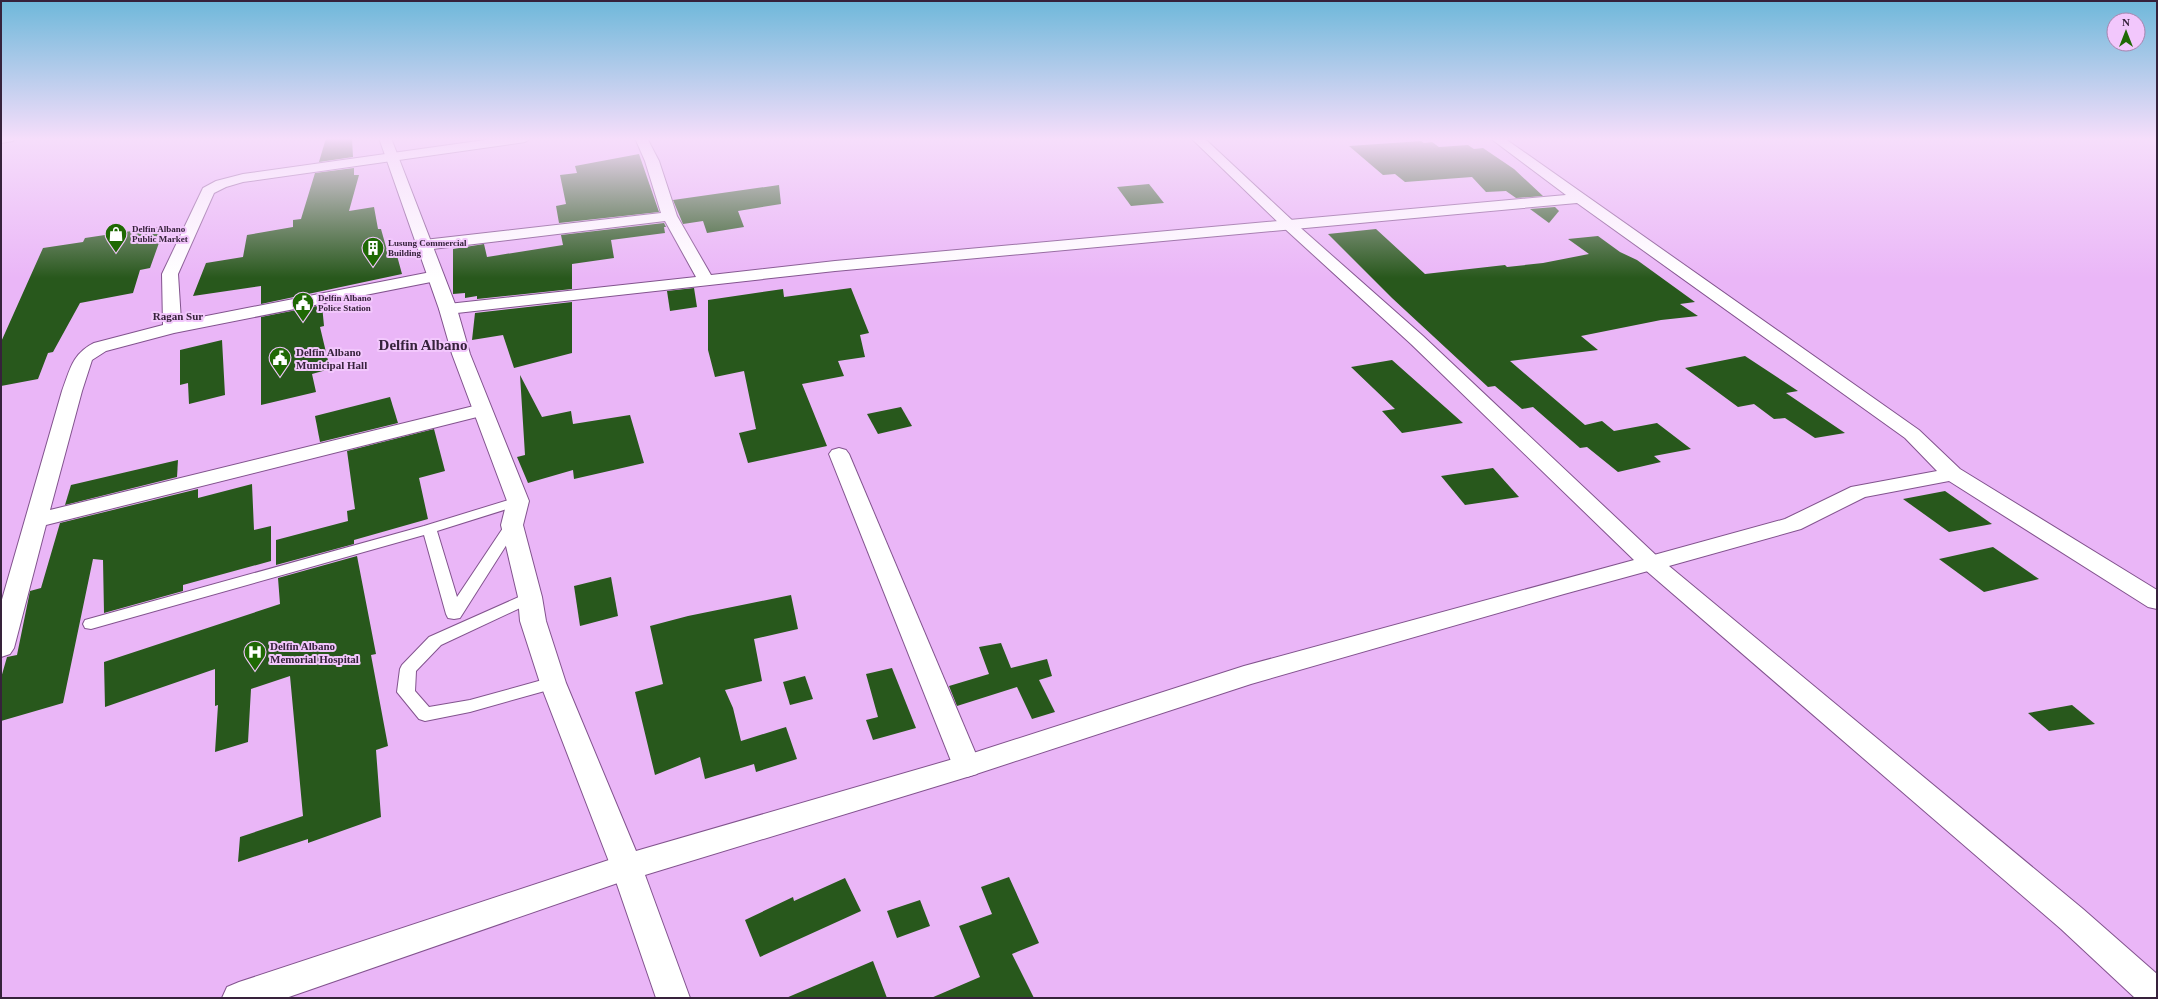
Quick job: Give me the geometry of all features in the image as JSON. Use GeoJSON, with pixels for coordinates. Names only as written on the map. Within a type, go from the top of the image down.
{"type":"FeatureCollection","features":[{"type":"Feature","properties":{"kind":"street"},"geometry":{"type":"LineString","coordinates":[[172,328],[170,274],[208,191],[223,185]]}},
{"type":"Feature","properties":{"kind":"street"},"geometry":{"type":"LineString","coordinates":[[403,185],[448,309],[461,354],[518,501],[512,525],[530,597],[533,621],[553,683],[627,867],[673,998]]}},
{"type":"Feature","properties":{"kind":"street"},"geometry":{"type":"LineString","coordinates":[[660,185],[670,216],[706,280]]}},
{"type":"Feature","properties":{"kind":"street"},"geometry":{"type":"LineString","coordinates":[[1246,185],[1417,340],[1651,564],[2072,919],[2157,996]]}},
{"type":"Feature","properties":{"kind":"street"},"geometry":{"type":"LineString","coordinates":[[1561,185],[1912,434],[1952,474],[2157,601]]}},
{"type":"Feature","properties":{"kind":"street"},"geometry":{"type":"LineString","coordinates":[[448,309],[706,280],[968,253],[1580,198]]}},
{"type":"Feature","properties":{"kind":"street"},"geometry":{"type":"LineString","coordinates":[[424,244],[670,216]]}},
{"type":"Feature","properties":{"kind":"street"},"geometry":{"type":"LineString","coordinates":[[1,648],[72,391],[84,358],[92,351],[100,347],[172,328],[436,276]]}},
{"type":"Feature","properties":{"kind":"street"},"geometry":{"type":"LineString","coordinates":[[37,520],[482,410]]}},
{"type":"Feature","properties":{"kind":"street"},"geometry":{"type":"LineString","coordinates":[[839,454],[967,766]]}},
{"type":"Feature","properties":{"kind":"street"},"geometry":{"type":"LineString","coordinates":[[239,998],[627,867],[967,766],[1244,676],[1559,587],[1651,564],[1793,524],[1859,492],[1952,474]]}},
{"type":"Feature","properties":{"kind":"lane"},"geometry":{"type":"LineString","coordinates":[[91,624],[429,529],[518,501]]}},
{"type":"Feature","properties":{"kind":"lane"},"geometry":{"type":"LineString","coordinates":[[429,529],[454,614],[512,525]]}},
{"type":"Feature","properties":{"kind":"lane"},"geometry":{"type":"LineString","coordinates":[[530,597],[435,641],[408,669],[406,692],[425,714],[470,706],[553,683]]}},
{"type":"Feature","properties":{"kind":"building"},"geometry":{"type":"Polygon","coordinates":[[[311,185],[356,185],[349,211],[374,207],[378,229],[381,229],[388,254],[396,252],[402,274],[261,304],[261,286],[193,296],[206,263],[243,257],[247,235],[293,227],[293,220],[301,219],[311,185]]]}},
{"type":"Feature","properties":{"kind":"building"},"geometry":{"type":"Polygon","coordinates":[[[562,185],[650,185],[659,212],[559,223],[556,206],[566,204],[562,185]]]}},
{"type":"Feature","properties":{"kind":"building"},"geometry":{"type":"Polygon","coordinates":[[[779,185],[781,204],[738,211],[744,227],[707,233],[703,221],[683,224],[673,200],[779,185]]]}},
{"type":"Feature","properties":{"kind":"building"},"geometry":{"type":"Polygon","coordinates":[[[1149,185],[1164,203],[1131,206],[1117,187],[1149,185]]]}},
{"type":"Feature","properties":{"kind":"building"},"geometry":{"type":"Polygon","coordinates":[[[1479,185],[1531,185],[1543,196],[1516,198],[1506,191],[1486,192],[1479,185]]]}},
{"type":"Feature","properties":{"kind":"building"},"geometry":{"type":"Polygon","coordinates":[[[1555,207],[1559,211],[1549,223],[1530,209],[1555,207]]]}},
{"type":"Feature","properties":{"kind":"building"},"geometry":{"type":"Polygon","coordinates":[[[664,223],[666,227],[664,227],[665,233],[611,240],[614,258],[572,264],[572,289],[477,299],[477,296],[465,298],[465,293],[453,294],[453,249],[484,244],[487,257],[563,245],[561,235],[664,223]]]}},
{"type":"Feature","properties":{"kind":"building"},"geometry":{"type":"Polygon","coordinates":[[[165,226],[150,268],[140,270],[133,293],[80,303],[53,352],[48,353],[38,379],[1,386],[1,342],[43,248],[83,242],[85,238],[165,226]]]}},
{"type":"Feature","properties":{"kind":"building"},"geometry":{"type":"Polygon","coordinates":[[[1376,229],[1425,274],[1505,265],[1507,267],[1543,263],[1589,254],[1568,239],[1598,236],[1620,252],[1637,260],[1695,302],[1680,304],[1698,316],[1661,320],[1581,336],[1598,350],[1510,361],[1585,425],[1602,421],[1614,431],[1657,423],[1691,449],[1654,456],[1661,462],[1618,472],[1587,447],[1580,448],[1533,407],[1522,409],[1495,386],[1488,387],[1392,298],[1328,234],[1376,229]]]}},
{"type":"Feature","properties":{"kind":"building"},"geometry":{"type":"Polygon","coordinates":[[[694,288],[697,307],[670,311],[667,291],[694,288]]]}},
{"type":"Feature","properties":{"kind":"building"},"geometry":{"type":"Polygon","coordinates":[[[851,288],[869,333],[860,335],[865,357],[838,361],[844,376],[802,384],[827,446],[748,463],[739,433],[756,429],[744,371],[715,377],[708,350],[708,300],[783,289],[784,297],[851,288]]]}},
{"type":"Feature","properties":{"kind":"building"},"geometry":{"type":"Polygon","coordinates":[[[572,302],[572,353],[514,368],[503,335],[472,340],[475,313],[572,302]]]}},
{"type":"Feature","properties":{"kind":"building"},"geometry":{"type":"Polygon","coordinates":[[[322,305],[324,326],[320,327],[330,369],[312,374],[316,392],[261,405],[261,317],[322,305]]]}},
{"type":"Feature","properties":{"kind":"building"},"geometry":{"type":"Polygon","coordinates":[[[222,340],[225,395],[189,404],[188,383],[180,385],[180,350],[222,340]]]}},
{"type":"Feature","properties":{"kind":"building"},"geometry":{"type":"Polygon","coordinates":[[[1745,356],[1798,391],[1786,393],[1845,433],[1815,438],[1785,418],[1774,419],[1754,404],[1738,407],[1685,368],[1745,356]]]}},
{"type":"Feature","properties":{"kind":"building"},"geometry":{"type":"Polygon","coordinates":[[[1392,360],[1463,423],[1402,433],[1382,411],[1395,409],[1351,367],[1392,360]]]}},
{"type":"Feature","properties":{"kind":"building"},"geometry":{"type":"Polygon","coordinates":[[[520,375],[542,417],[571,411],[573,424],[630,415],[644,463],[574,479],[573,470],[528,483],[517,457],[525,455],[520,375]]]}},
{"type":"Feature","properties":{"kind":"building"},"geometry":{"type":"Polygon","coordinates":[[[390,397],[398,423],[320,442],[315,416],[390,397]]]}},
{"type":"Feature","properties":{"kind":"building"},"geometry":{"type":"Polygon","coordinates":[[[901,407],[912,426],[878,434],[867,414],[901,407]]]}},
{"type":"Feature","properties":{"kind":"building"},"geometry":{"type":"Polygon","coordinates":[[[434,429],[445,471],[419,478],[428,519],[354,540],[354,544],[276,565],[276,540],[348,521],[347,511],[355,509],[347,451],[434,429]]]}},
{"type":"Feature","properties":{"kind":"building"},"geometry":{"type":"Polygon","coordinates":[[[178,460],[177,477],[65,505],[71,485],[178,460]]]}},
{"type":"Feature","properties":{"kind":"building"},"geometry":{"type":"Polygon","coordinates":[[[1493,468],[1519,497],[1465,505],[1441,476],[1493,468]]]}},
{"type":"Feature","properties":{"kind":"building"},"geometry":{"type":"Polygon","coordinates":[[[252,484],[254,530],[271,526],[271,561],[183,585],[183,591],[104,613],[103,560],[93,559],[63,703],[1,721],[1,678],[7,657],[17,655],[30,591],[41,588],[60,523],[198,489],[198,498],[252,484]]]}},
{"type":"Feature","properties":{"kind":"building"},"geometry":{"type":"Polygon","coordinates":[[[1945,491],[1992,524],[1949,532],[1903,499],[1945,491]]]}},
{"type":"Feature","properties":{"kind":"building"},"geometry":{"type":"Polygon","coordinates":[[[1993,547],[2039,579],[1984,592],[1939,559],[1993,547]]]}},
{"type":"Feature","properties":{"kind":"building"},"geometry":{"type":"Polygon","coordinates":[[[357,556],[376,654],[371,655],[388,746],[376,750],[381,817],[308,843],[308,839],[238,862],[240,837],[303,816],[290,676],[251,689],[248,742],[215,752],[218,705],[215,706],[215,669],[105,707],[104,662],[280,604],[278,578],[357,556]]]}},
{"type":"Feature","properties":{"kind":"building"},"geometry":{"type":"Polygon","coordinates":[[[611,577],[618,616],[580,626],[574,586],[611,577]]]}},
{"type":"Feature","properties":{"kind":"building"},"geometry":{"type":"Polygon","coordinates":[[[791,595],[798,629],[754,639],[762,681],[725,690],[733,708],[741,741],[786,727],[797,759],[756,772],[754,764],[705,779],[700,757],[655,775],[635,692],[663,684],[650,626],[688,616],[791,595]]]}},
{"type":"Feature","properties":{"kind":"building"},"geometry":{"type":"Polygon","coordinates":[[[1001,643],[1011,668],[1047,659],[1052,676],[1039,680],[1055,712],[1032,719],[1017,687],[957,706],[949,686],[989,674],[979,647],[1001,643]]]}},
{"type":"Feature","properties":{"kind":"building"},"geometry":{"type":"Polygon","coordinates":[[[892,668],[916,728],[873,740],[866,720],[878,717],[866,674],[892,668]]]}},
{"type":"Feature","properties":{"kind":"building"},"geometry":{"type":"Polygon","coordinates":[[[805,676],[813,699],[790,705],[783,682],[805,676]]]}},
{"type":"Feature","properties":{"kind":"building"},"geometry":{"type":"Polygon","coordinates":[[[2072,705],[2095,724],[2049,731],[2028,713],[2072,705]]]}},
{"type":"Feature","properties":{"kind":"building"},"geometry":{"type":"Polygon","coordinates":[[[1009,877],[1039,943],[1012,954],[1034,998],[931,998],[980,977],[959,926],[992,914],[981,887],[1009,877]]]}},
{"type":"Feature","properties":{"kind":"building"},"geometry":{"type":"Polygon","coordinates":[[[845,878],[861,911],[760,957],[745,920],[793,897],[794,901],[845,878]]]}},
{"type":"Feature","properties":{"kind":"building"},"geometry":{"type":"Polygon","coordinates":[[[920,900],[930,926],[897,938],[887,911],[920,900]]]}},
{"type":"Feature","properties":{"kind":"building"},"geometry":{"type":"Polygon","coordinates":[[[873,961],[887,998],[786,998],[873,961]]]}},
{"type":"Feature","properties":{"kind":"place","name":"Delfin Albano Public Market"},"geometry":{"type":"Point","coordinates":[116,254]}},
{"type":"Feature","properties":{"kind":"place","name":"Lusung Commercial Building"},"geometry":{"type":"Point","coordinates":[373,268]}},
{"type":"Feature","properties":{"kind":"place","name":"Delfin Albano Police Station"},"geometry":{"type":"Point","coordinates":[303,322]}},
{"type":"Feature","properties":{"kind":"place","name":"Delfin Albano Municipal Hall"},"geometry":{"type":"Point","coordinates":[280,378]}},
{"type":"Feature","properties":{"kind":"place","name":"Delfin Albano Memorial Hospital"},"geometry":{"type":"Point","coordinates":[255,672]}},
{"type":"Feature","properties":{"kind":"district","name":"Ragan Sur"},"geometry":{"type":"Point","coordinates":[178,316]}},
{"type":"Feature","properties":{"kind":"district","name":"Delfin Albano"},"geometry":{"type":"Point","coordinates":[423,345]}}]}
